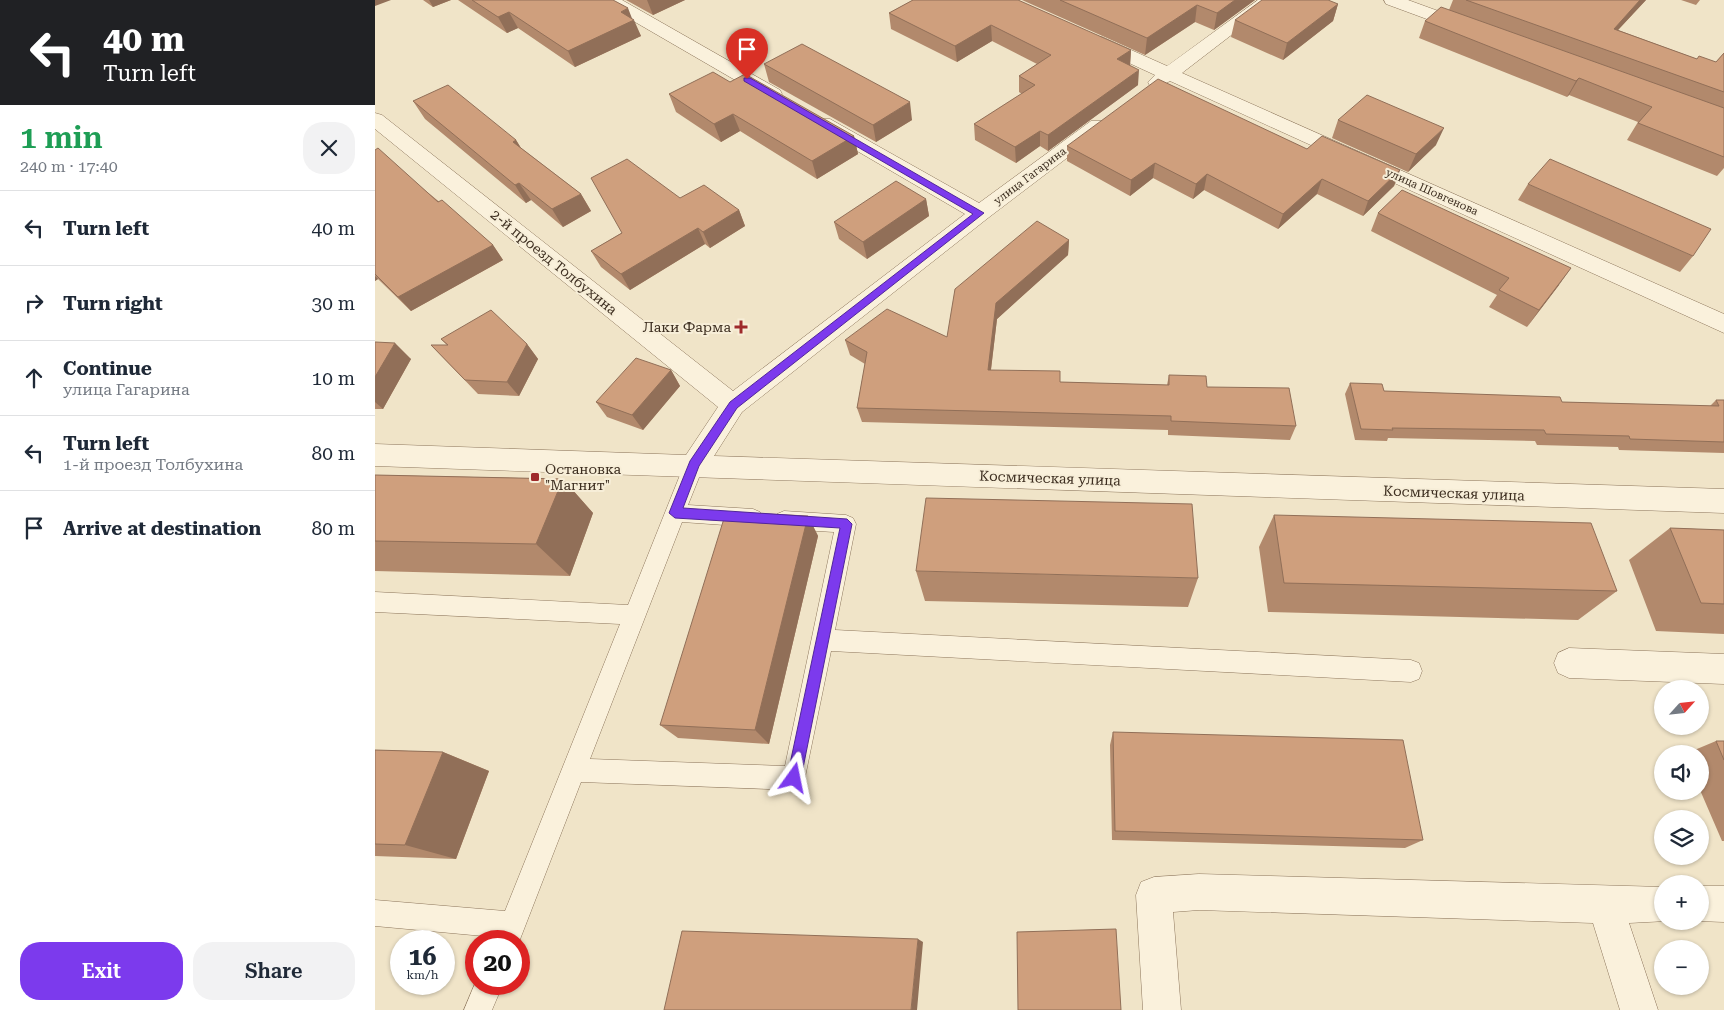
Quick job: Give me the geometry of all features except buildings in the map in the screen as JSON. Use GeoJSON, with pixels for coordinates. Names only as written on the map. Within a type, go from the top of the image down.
{"type":"FeatureCollection","features":[{"type":"Feature","properties":{"kind":"street"},"geometry":{"type":"LineString","coordinates":[[610,0],[790,104]]}},
{"type":"Feature","properties":{"kind":"street"},"geometry":{"type":"LineString","coordinates":[[1137,97],[1269,0]]}},
{"type":"Feature","properties":{"kind":"street"},"geometry":{"type":"LineString","coordinates":[[1392,0],[1485,34]]}},
{"type":"Feature","properties":{"kind":"street","name":"улица Шовгенова"},"geometry":{"type":"LineString","coordinates":[[1081,34],[1724,324]]}},
{"type":"Feature","properties":{"kind":"street"},"geometry":{"type":"LineString","coordinates":[[807,114],[980,213]]}},
{"type":"Feature","properties":{"kind":"street","name":"улица Гагарина"},"geometry":{"type":"LineString","coordinates":[[694,465],[733,405],[980,213],[1113,114]]}},
{"type":"Feature","properties":{"kind":"street","name":"2-й проезд Толбухина"},"geometry":{"type":"LineString","coordinates":[[375,119],[733,405]]}},
{"type":"Feature","properties":{"kind":"street","name":"Космическая улица"},"geometry":{"type":"LineString","coordinates":[[375,455],[1724,501]]}},
{"type":"Feature","properties":{"kind":"street"},"geometry":{"type":"LineString","coordinates":[[1569,663],[1724,669]]}},
{"type":"Feature","properties":{"kind":"street"},"geometry":{"type":"LineString","coordinates":[[1162,1010],[1154,895],[1199,892],[1605,905],[1654,904]]}},
{"type":"Feature","properties":{"kind":"street"},"geometry":{"type":"LineString","coordinates":[[1709,904],[1724,904]]}},
{"type":"Feature","properties":{"kind":"street"},"geometry":{"type":"LineString","coordinates":[[1605,905],[1639,1010]]}},
{"type":"Feature","properties":{"kind":"lane"},"geometry":{"type":"LineString","coordinates":[[510,930],[694,465]]}},
{"type":"Feature","properties":{"kind":"lane"},"geometry":{"type":"LineString","coordinates":[[573,770],[794,778],[847,524],[675,513]]}},
{"type":"Feature","properties":{"kind":"lane"},"geometry":{"type":"LineString","coordinates":[[375,602],[634,616]]}},
{"type":"Feature","properties":{"kind":"lane"},"geometry":{"type":"LineString","coordinates":[[823,640],[1411,671]]}},
{"type":"Feature","properties":{"kind":"lane"},"geometry":{"type":"LineString","coordinates":[[375,913],[489,930]]}},
{"type":"Feature","properties":{"kind":"lane"},"geometry":{"type":"LineString","coordinates":[[478,1010],[484,995]]}},
{"type":"Feature","properties":{"kind":"place","name":"Лаки Фарма"},"geometry":{"type":"Point","coordinates":[741,327]}},
{"type":"Feature","properties":{"kind":"place","name":"Остановка \"Магнит\""},"geometry":{"type":"Point","coordinates":[535,477]}},
{"type":"Feature","properties":{"kind":"route"},"geometry":{"type":"LineString","coordinates":[[747,79],[980,213],[733,405],[694,465],[675,513],[847,524],[794,778]]}}]}
